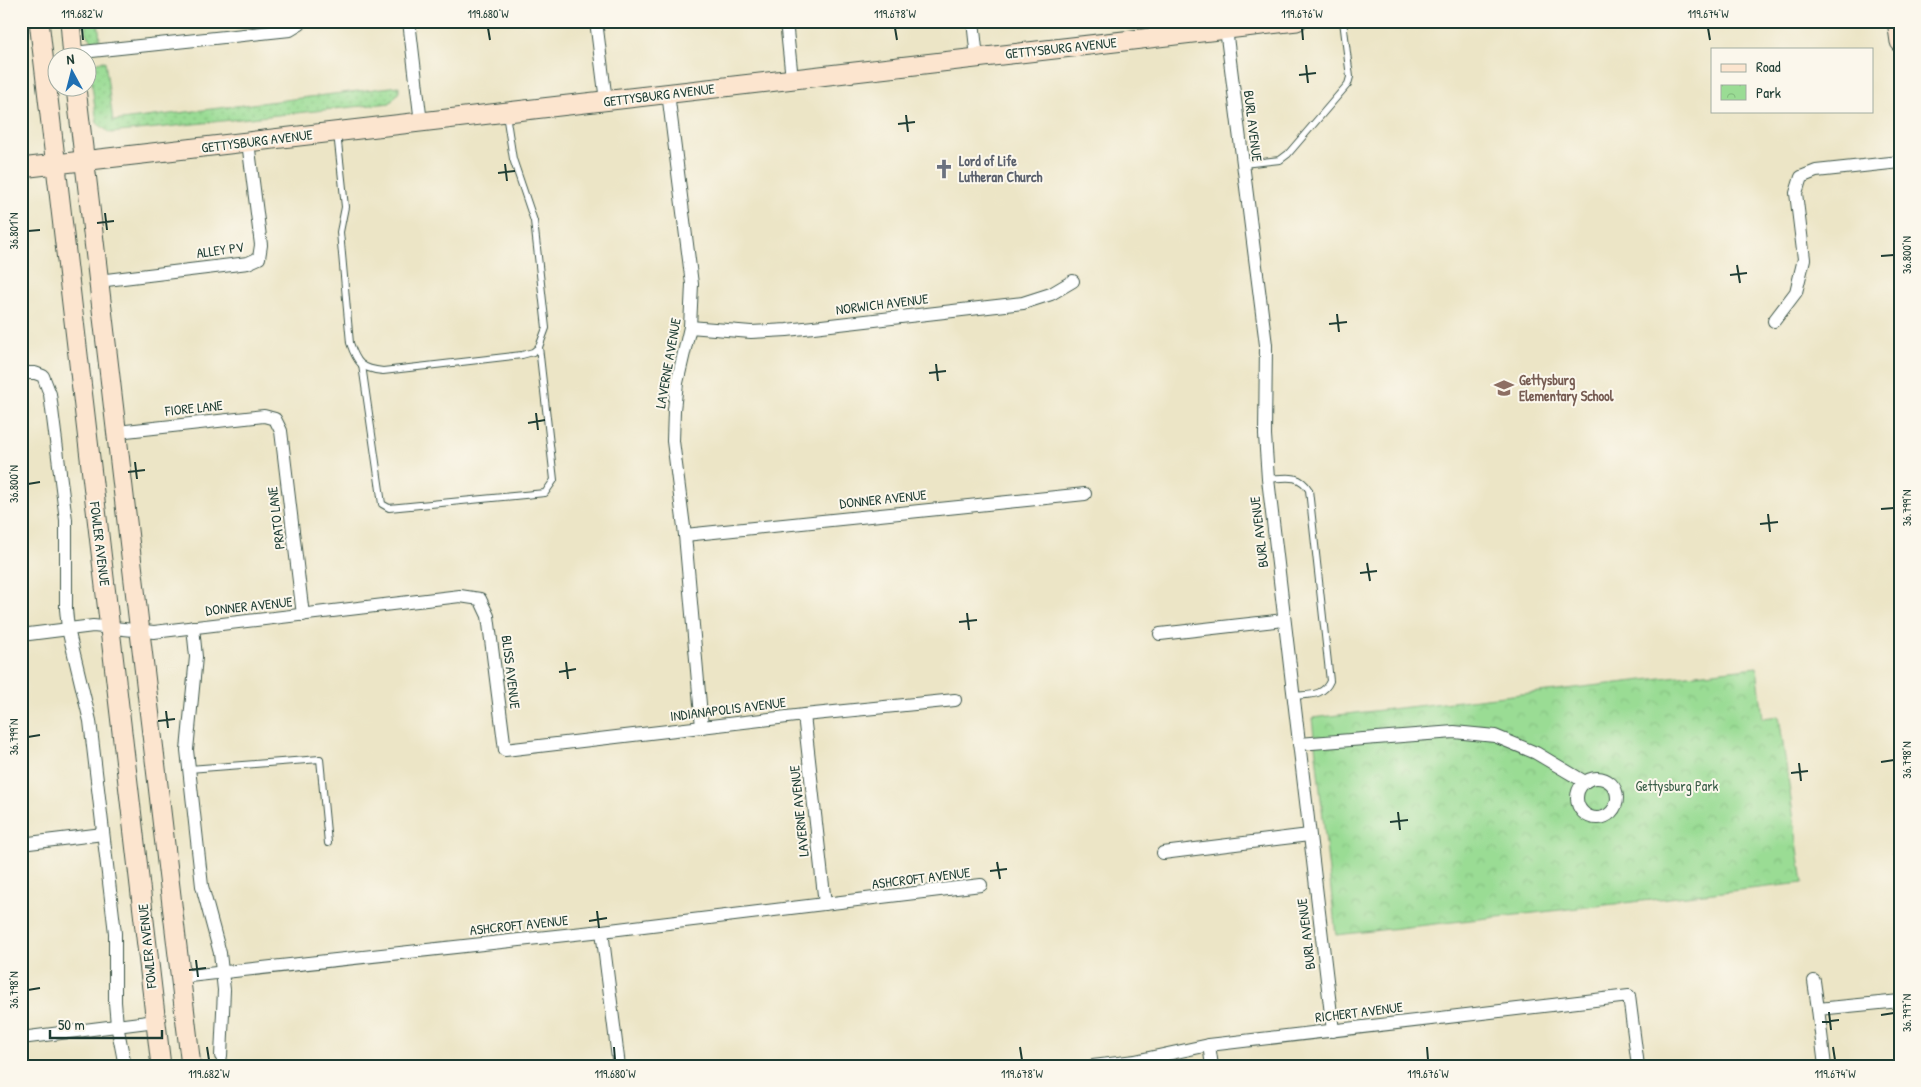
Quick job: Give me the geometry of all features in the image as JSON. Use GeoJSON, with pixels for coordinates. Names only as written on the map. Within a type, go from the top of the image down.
{"type":"FeatureCollection","features":[{"type":"Feature","properties":{"kind":"main road","name":"FOWLER AVENUE"},"geometry":{"type":"LineString","coordinates":[[38,21],[161,1066]]}},
{"type":"Feature","properties":{"kind":"main road"},"geometry":{"type":"LineString","coordinates":[[70,21],[72,48]]}},
{"type":"Feature","properties":{"kind":"main road","name":"GETTYSBURG AVENUE"},"geometry":{"type":"LineString","coordinates":[[21,168],[1297,21]]}},
{"type":"Feature","properties":{"kind":"main road"},"geometry":{"type":"LineString","coordinates":[[1897,21],[1900,42]]}},
{"type":"Feature","properties":{"kind":"main road","name":"FOWLER AVENUE"},"geometry":{"type":"LineString","coordinates":[[77,98],[190,1066]]}},
{"type":"Feature","properties":{"kind":"street"},"geometry":{"type":"LineString","coordinates":[[98,53],[290,30],[300,24],[300,21]]}},
{"type":"Feature","properties":{"kind":"street"},"geometry":{"type":"LineString","coordinates":[[409,21],[421,123]]}},
{"type":"Feature","properties":{"kind":"street"},"geometry":{"type":"LineString","coordinates":[[596,21],[606,101]]}},
{"type":"Feature","properties":{"kind":"street"},"geometry":{"type":"LineString","coordinates":[[786,21],[792,79]]}},
{"type":"Feature","properties":{"kind":"street"},"geometry":{"type":"LineString","coordinates":[[973,21],[977,58]]}},
{"type":"Feature","properties":{"kind":"street","name":"BURL AVENUE"},"geometry":{"type":"LineString","coordinates":[[1226,29],[1266,345],[1265,435],[1268,479],[1333,1030]]}},
{"type":"Feature","properties":{"kind":"street","name":"LAVERNE AVENUE"},"geometry":{"type":"LineString","coordinates":[[668,93],[692,284],[690,326],[677,383],[673,441],[685,535],[702,727]]}},
{"type":"Feature","properties":{"kind":"street","name":"ALLEY PV"},"geometry":{"type":"LineString","coordinates":[[98,281],[248,263],[259,258],[261,246],[248,142]]}},
{"type":"Feature","properties":{"kind":"street"},"geometry":{"type":"LineString","coordinates":[[1774,321],[1796,292],[1804,259],[1796,193],[1801,178],[1816,171],[1900,162]]}},
{"type":"Feature","properties":{"kind":"street","name":"NORWICH AVENUE"},"geometry":{"type":"LineString","coordinates":[[690,326],[751,332],[787,330],[1023,303],[1051,294],[1073,281]]}},
{"type":"Feature","properties":{"kind":"street"},"geometry":{"type":"LineString","coordinates":[[21,373],[35,372],[43,376],[50,394],[66,520],[66,609],[68,629],[90,721],[115,933],[117,1025],[125,1066]]}},
{"type":"Feature","properties":{"kind":"street","name":"FIORE LANE"},"geometry":{"type":"LineString","coordinates":[[117,432],[264,416],[275,419]]}},
{"type":"Feature","properties":{"kind":"street","name":"PRATO LANE"},"geometry":{"type":"LineString","coordinates":[[275,419],[281,431],[303,615]]}},
{"type":"Feature","properties":{"kind":"street","name":"DONNER AVENUE"},"geometry":{"type":"LineString","coordinates":[[685,535],[1085,494]]}},
{"type":"Feature","properties":{"kind":"street","name":"DONNER AVENUE"},"geometry":{"type":"LineString","coordinates":[[21,635],[93,626],[154,632],[460,596],[480,599]]}},
{"type":"Feature","properties":{"kind":"street","name":"BLISS AVENUE"},"geometry":{"type":"LineString","coordinates":[[480,599],[488,616],[505,750]]}},
{"type":"Feature","properties":{"kind":"street"},"geometry":{"type":"LineString","coordinates":[[1160,634],[1284,620]]}},
{"type":"Feature","properties":{"kind":"street"},"geometry":{"type":"LineString","coordinates":[[193,627],[196,657],[187,750],[202,886],[220,953],[224,990],[221,1056]]}},
{"type":"Feature","properties":{"kind":"street","name":"INDIANAPOLIS AVENUE"},"geometry":{"type":"LineString","coordinates":[[505,750],[804,715],[955,700]]}},
{"type":"Feature","properties":{"kind":"street","name":"LAVERNE AVENUE"},"geometry":{"type":"LineString","coordinates":[[804,715],[825,904]]}},
{"type":"Feature","properties":{"kind":"street"},"geometry":{"type":"LineString","coordinates":[[1299,744],[1454,732],[1495,736],[1536,753],[1585,782]]}},
{"type":"Feature","properties":{"kind":"street"},"geometry":{"type":"LineString","coordinates":[[21,844],[103,834]]}},
{"type":"Feature","properties":{"kind":"street"},"geometry":{"type":"LineString","coordinates":[[1163,853],[1309,835]]}},
{"type":"Feature","properties":{"kind":"street","name":"ASHCROFT AVENUE"},"geometry":{"type":"LineString","coordinates":[[180,977],[602,931],[981,885]]}},
{"type":"Feature","properties":{"kind":"street"},"geometry":{"type":"LineString","coordinates":[[602,931],[619,1066]]}},
{"type":"Feature","properties":{"kind":"street"},"geometry":{"type":"LineString","coordinates":[[1814,981],[1825,1066]]}},
{"type":"Feature","properties":{"kind":"street","name":"RICHERT AVENUE"},"geometry":{"type":"LineString","coordinates":[[1093,1066],[1135,1061],[1209,1045],[1629,996],[1638,1066]]}},
{"type":"Feature","properties":{"kind":"street"},"geometry":{"type":"LineString","coordinates":[[1818,1009],[1900,1001]]}},
{"type":"Feature","properties":{"kind":"street"},"geometry":{"type":"LineString","coordinates":[[21,1038],[156,1021]]}},
{"type":"Feature","properties":{"kind":"street"},"geometry":{"type":"LineString","coordinates":[[1209,1045],[1212,1066]]}},
{"type":"Feature","properties":{"kind":"lane"},"geometry":{"type":"LineString","coordinates":[[1243,164],[1280,160],[1288,154],[1348,84],[1350,77],[1342,21]]}},
{"type":"Feature","properties":{"kind":"lane"},"geometry":{"type":"LineString","coordinates":[[362,365],[382,504],[389,508],[544,493],[554,480],[539,347],[546,328],[534,221],[513,160],[506,113]]}},
{"type":"Feature","properties":{"kind":"lane"},"geometry":{"type":"LineString","coordinates":[[337,132],[345,207],[340,232],[350,343],[356,358],[362,365],[371,370],[382,371],[522,355],[533,352],[539,347]]}},
{"type":"Feature","properties":{"kind":"lane"},"geometry":{"type":"LineString","coordinates":[[1268,479],[1296,478],[1304,482],[1309,490],[1330,681],[1327,689],[1320,693],[1293,696]]}},
{"type":"Feature","properties":{"kind":"lane"},"geometry":{"type":"LineString","coordinates":[[189,769],[320,759],[328,843]]}},
{"type":"Feature","properties":{"kind":"green space"},"geometry":{"type":"Polygon","coordinates":[[[85,21],[98,21],[100,40],[93,41],[86,34],[85,21]]]}},
{"type":"Feature","properties":{"kind":"green space"},"geometry":{"type":"Polygon","coordinates":[[[105,61],[113,121],[399,86],[399,92],[390,103],[110,133],[97,123],[94,98],[98,98],[98,62],[105,61]]]}},
{"type":"Feature","properties":{"kind":"green space","name":"Gettysburg Park"},"geometry":{"type":"Polygon","coordinates":[[[1757,667],[1763,718],[1779,716],[1803,883],[1336,935],[1312,718],[1757,667]]]}},
{"type":"Feature","properties":{"kind":"place","name":"Lord of Life Lutheran Church"},"geometry":{"type":"Point","coordinates":[944,169]}},
{"type":"Feature","properties":{"kind":"place","name":"Gettysburg Elementary School"},"geometry":{"type":"Point","coordinates":[1504,388]}}]}
